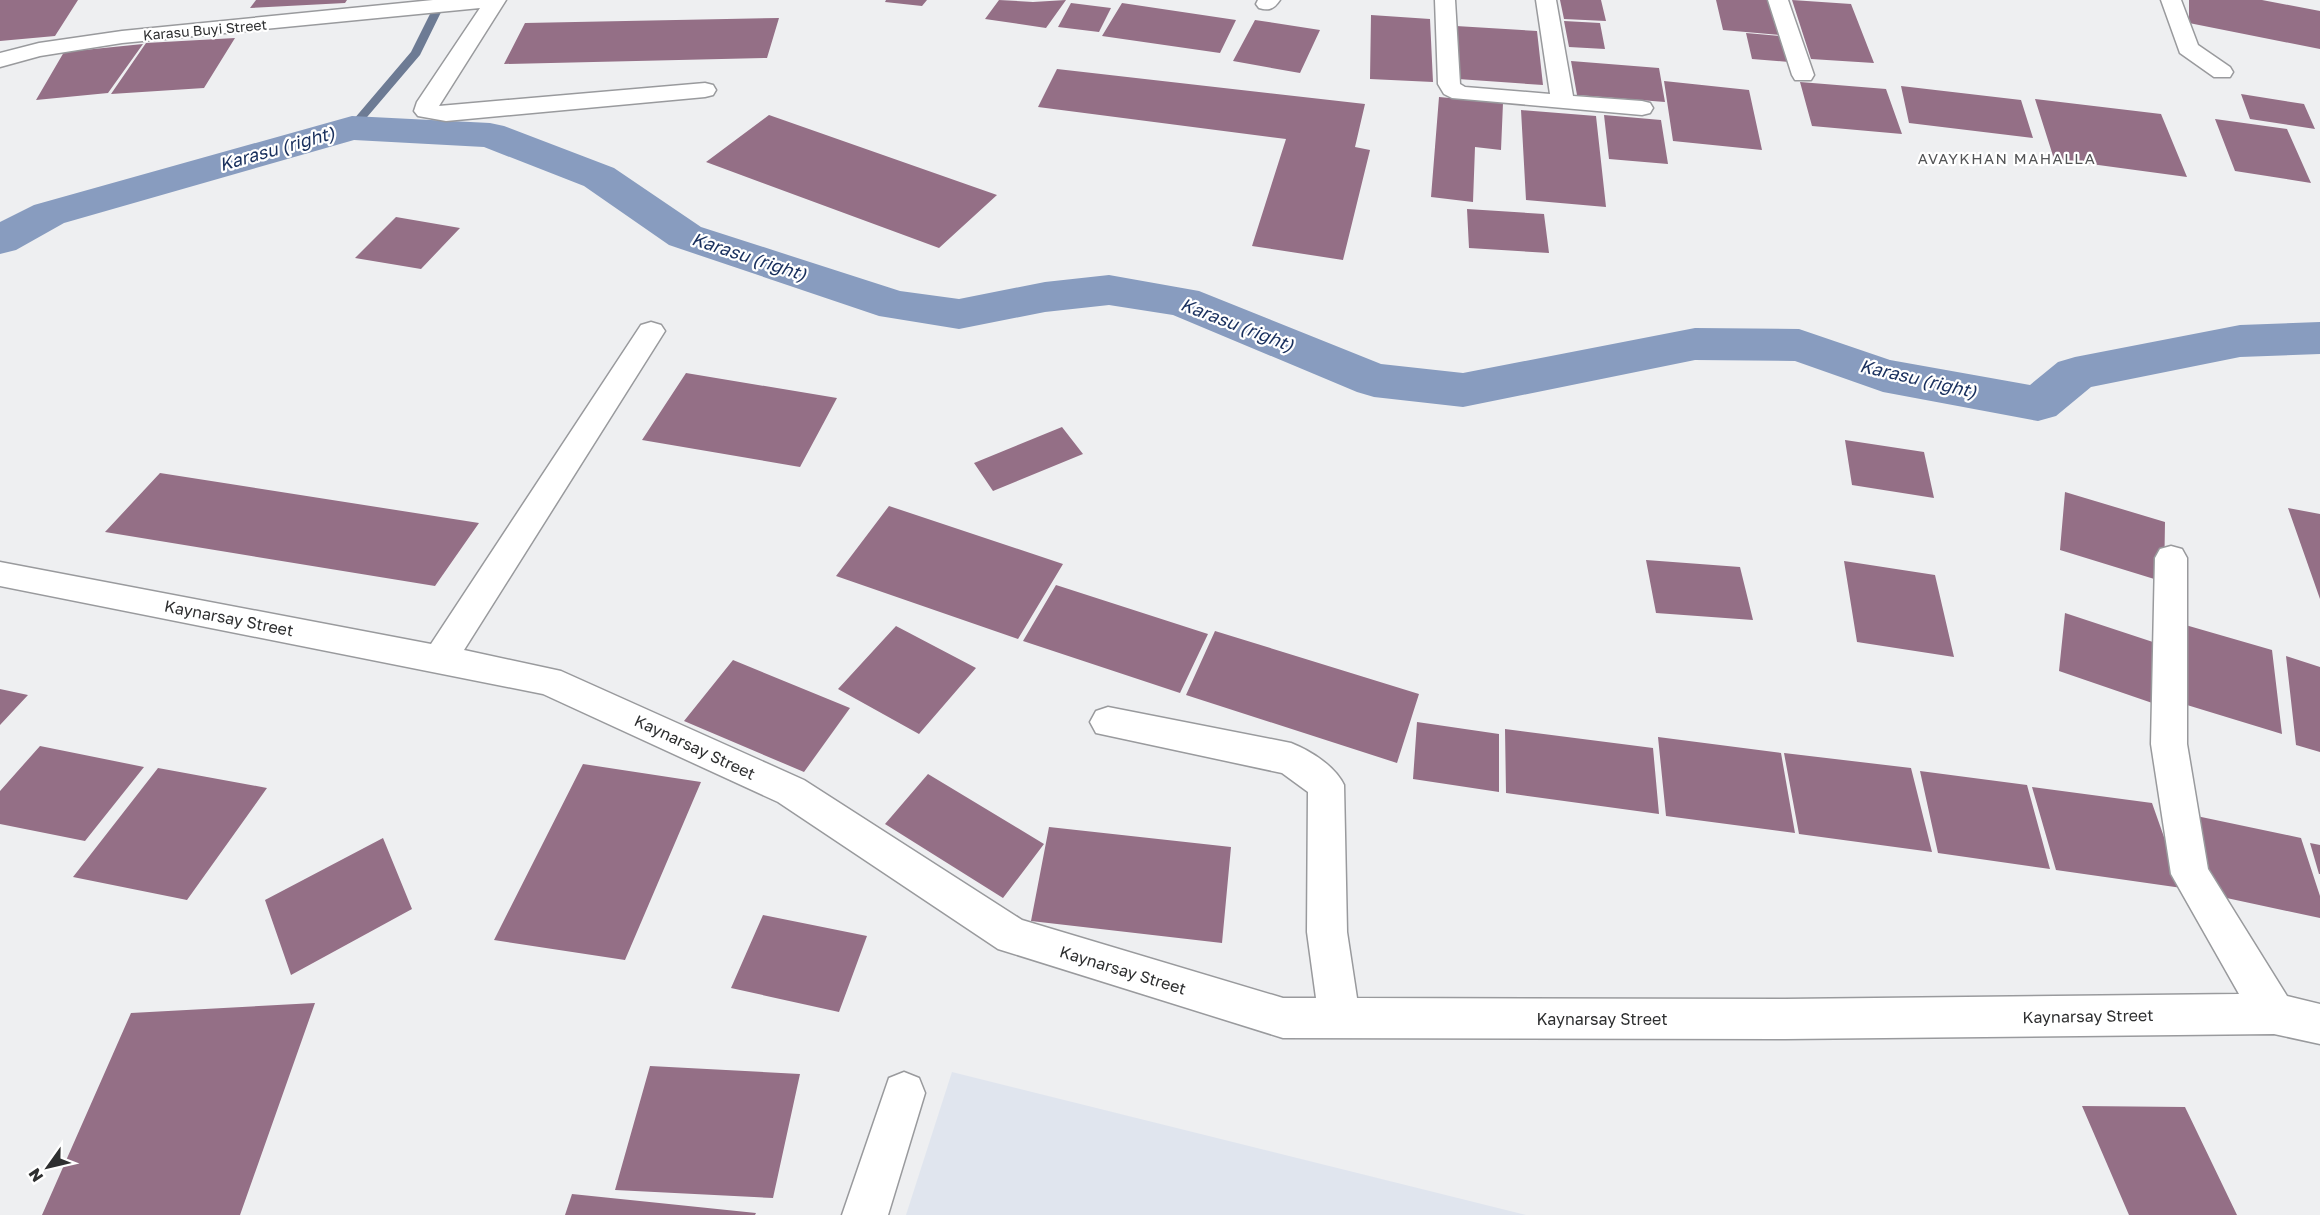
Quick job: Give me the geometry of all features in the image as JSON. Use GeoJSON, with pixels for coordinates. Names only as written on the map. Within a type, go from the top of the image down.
{"type":"FeatureCollection","features":[{"type":"Feature","properties":{"kind":"street","name":"Karasu Buyi Street"},"geometry":{"type":"LineString","coordinates":[[0,60],[39,50],[122,37],[496,0]]}},
{"type":"Feature","properties":{"kind":"street"},"geometry":{"type":"LineString","coordinates":[[496,0],[428,102],[426,111],[446,114],[705,90]]}},
{"type":"Feature","properties":{"kind":"street"},"geometry":{"type":"LineString","coordinates":[[1445,0],[1449,84],[1452,89],[1460,93],[1642,108]]}},
{"type":"Feature","properties":{"kind":"street"},"geometry":{"type":"LineString","coordinates":[[1546,0],[1562,93],[1560,102]]}},
{"type":"Feature","properties":{"kind":"street"},"geometry":{"type":"LineString","coordinates":[[1779,0],[1803,75]]}},
{"type":"Feature","properties":{"kind":"street"},"geometry":{"type":"LineString","coordinates":[[2171,0],[2188,48],[2223,72]]}},
{"type":"Feature","properties":{"kind":"street"},"geometry":{"type":"LineString","coordinates":[[440,659],[651,331]]}},
{"type":"Feature","properties":{"kind":"street"},"geometry":{"type":"LineString","coordinates":[[2172,558],[2169,744],[2190,874],[2274,1014]]}},
{"type":"Feature","properties":{"kind":"street","name":"Kaynarsay Street"},"geometry":{"type":"LineString","coordinates":[[0,574],[549,681],[791,791],[1012,936],[1283,1018],[1797,1019],[2274,1014],[2320,1024]]}},
{"type":"Feature","properties":{"kind":"street"},"geometry":{"type":"LineString","coordinates":[[1108,722],[1291,759],[1326,785],[1327,932],[1339,1018]]}},
{"type":"Feature","properties":{"kind":"street"},"geometry":{"type":"LineString","coordinates":[[865,1215],[904,1093]]}},
{"type":"Feature","properties":{"kind":"shaded area"},"geometry":{"type":"Polygon","coordinates":[[[952,1072],[1526,1215],[906,1215],[952,1072]]]}},
{"type":"Feature","properties":{"kind":"building"},"geometry":{"type":"Polygon","coordinates":[[[0,0],[78,0],[55,36],[0,41],[0,0]]]}},
{"type":"Feature","properties":{"kind":"building"},"geometry":{"type":"Polygon","coordinates":[[[256,0],[347,0],[345,3],[250,8],[256,0]]]}},
{"type":"Feature","properties":{"kind":"building"},"geometry":{"type":"Polygon","coordinates":[[[886,0],[927,0],[922,6],[885,2],[886,0]]]}},
{"type":"Feature","properties":{"kind":"building"},"geometry":{"type":"Polygon","coordinates":[[[999,0],[1033,2],[1066,0],[1046,28],[985,19],[999,0]]]}},
{"type":"Feature","properties":{"kind":"building"},"geometry":{"type":"Polygon","coordinates":[[[1560,0],[1601,0],[1606,21],[1564,19],[1560,0]]]}},
{"type":"Feature","properties":{"kind":"building"},"geometry":{"type":"Polygon","coordinates":[[[1716,0],[1771,0],[1781,35],[1723,30],[1716,0]]]}},
{"type":"Feature","properties":{"kind":"building"},"geometry":{"type":"Polygon","coordinates":[[[1792,0],[1851,4],[1874,63],[1811,59],[1792,0]]]}},
{"type":"Feature","properties":{"kind":"building"},"geometry":{"type":"Polygon","coordinates":[[[2189,0],[2262,0],[2320,11],[2320,49],[2189,23],[2189,0]]]}},
{"type":"Feature","properties":{"kind":"building"},"geometry":{"type":"Polygon","coordinates":[[[1071,3],[1111,8],[1099,32],[1058,27],[1071,3]]]}},
{"type":"Feature","properties":{"kind":"building"},"geometry":{"type":"Polygon","coordinates":[[[1122,3],[1236,20],[1220,53],[1102,36],[1122,3]]]}},
{"type":"Feature","properties":{"kind":"building"},"geometry":{"type":"Polygon","coordinates":[[[1371,15],[1430,19],[1433,82],[1370,79],[1371,15]]]}},
{"type":"Feature","properties":{"kind":"building"},"geometry":{"type":"Polygon","coordinates":[[[779,18],[767,58],[504,64],[525,23],[779,18]]]}},
{"type":"Feature","properties":{"kind":"building"},"geometry":{"type":"Polygon","coordinates":[[[1255,20],[1320,30],[1300,73],[1233,61],[1255,20]]]}},
{"type":"Feature","properties":{"kind":"building"},"geometry":{"type":"Polygon","coordinates":[[[1564,21],[1600,23],[1605,49],[1569,47],[1564,21]]]}},
{"type":"Feature","properties":{"kind":"building"},"geometry":{"type":"Polygon","coordinates":[[[1456,26],[1537,31],[1543,85],[1458,79],[1456,26]]]}},
{"type":"Feature","properties":{"kind":"building"},"geometry":{"type":"Polygon","coordinates":[[[1746,33],[1781,36],[1789,62],[1752,59],[1746,33]]]}},
{"type":"Feature","properties":{"kind":"building"},"geometry":{"type":"Polygon","coordinates":[[[235,38],[204,88],[111,94],[146,43],[235,38]]]}},
{"type":"Feature","properties":{"kind":"building"},"geometry":{"type":"Polygon","coordinates":[[[143,44],[108,93],[36,100],[64,52],[143,44]]]}},
{"type":"Feature","properties":{"kind":"building"},"geometry":{"type":"Polygon","coordinates":[[[1571,61],[1659,68],[1665,102],[1577,95],[1571,61]]]}},
{"type":"Feature","properties":{"kind":"building"},"geometry":{"type":"Polygon","coordinates":[[[1057,69],[1365,104],[1355,147],[1370,150],[1343,260],[1252,246],[1286,139],[1038,107],[1057,69]]]}},
{"type":"Feature","properties":{"kind":"building"},"geometry":{"type":"Polygon","coordinates":[[[1664,81],[1749,90],[1762,150],[1673,141],[1664,81]]]}},
{"type":"Feature","properties":{"kind":"building"},"geometry":{"type":"Polygon","coordinates":[[[1800,82],[1886,89],[1902,134],[1812,126],[1800,82]]]}},
{"type":"Feature","properties":{"kind":"building"},"geometry":{"type":"Polygon","coordinates":[[[1901,86],[2021,100],[2033,138],[1909,123],[1901,86]]]}},
{"type":"Feature","properties":{"kind":"building"},"geometry":{"type":"Polygon","coordinates":[[[2241,94],[2304,104],[2315,129],[2250,119],[2241,94]]]}},
{"type":"Feature","properties":{"kind":"building"},"geometry":{"type":"Polygon","coordinates":[[[1439,97],[1503,103],[1501,150],[1475,147],[1473,202],[1431,197],[1439,97]]]}},
{"type":"Feature","properties":{"kind":"building"},"geometry":{"type":"Polygon","coordinates":[[[2035,99],[2161,114],[2187,177],[2054,159],[2035,99]]]}},
{"type":"Feature","properties":{"kind":"building"},"geometry":{"type":"Polygon","coordinates":[[[1521,110],[1596,116],[1606,207],[1526,200],[1521,110]]]}},
{"type":"Feature","properties":{"kind":"building"},"geometry":{"type":"Polygon","coordinates":[[[769,115],[997,195],[939,248],[706,162],[769,115]]]}},
{"type":"Feature","properties":{"kind":"building"},"geometry":{"type":"Polygon","coordinates":[[[1604,115],[1661,120],[1668,164],[1609,159],[1604,115]]]}},
{"type":"Feature","properties":{"kind":"building"},"geometry":{"type":"Polygon","coordinates":[[[2215,119],[2287,129],[2311,183],[2235,171],[2215,119]]]}},
{"type":"Feature","properties":{"kind":"building"},"geometry":{"type":"Polygon","coordinates":[[[1467,209],[1544,214],[1549,253],[1469,248],[1467,209]]]}},
{"type":"Feature","properties":{"kind":"building"},"geometry":{"type":"Polygon","coordinates":[[[396,217],[460,228],[421,269],[355,258],[396,217]]]}},
{"type":"Feature","properties":{"kind":"building"},"geometry":{"type":"Polygon","coordinates":[[[686,373],[837,398],[800,467],[642,440],[686,373]]]}},
{"type":"Feature","properties":{"kind":"building"},"geometry":{"type":"Polygon","coordinates":[[[1062,427],[1083,454],[993,491],[974,463],[1062,427]]]}},
{"type":"Feature","properties":{"kind":"building"},"geometry":{"type":"Polygon","coordinates":[[[1845,440],[1924,452],[1934,498],[1852,485],[1845,440]]]}},
{"type":"Feature","properties":{"kind":"building"},"geometry":{"type":"Polygon","coordinates":[[[160,473],[479,523],[435,586],[105,532],[160,473]]]}},
{"type":"Feature","properties":{"kind":"building"},"geometry":{"type":"Polygon","coordinates":[[[2065,492],[2165,522],[2164,582],[2060,550],[2065,492]]]}},
{"type":"Feature","properties":{"kind":"building"},"geometry":{"type":"Polygon","coordinates":[[[889,506],[1063,564],[1018,639],[836,576],[889,506]]]}},
{"type":"Feature","properties":{"kind":"building"},"geometry":{"type":"Polygon","coordinates":[[[2288,508],[2320,514],[2320,599],[2288,508]]]}},
{"type":"Feature","properties":{"kind":"building"},"geometry":{"type":"Polygon","coordinates":[[[1646,560],[1740,567],[1753,620],[1656,613],[1646,560]]]}},
{"type":"Feature","properties":{"kind":"building"},"geometry":{"type":"Polygon","coordinates":[[[1844,561],[1935,575],[1954,657],[1857,642],[1844,561]]]}},
{"type":"Feature","properties":{"kind":"building"},"geometry":{"type":"Polygon","coordinates":[[[1056,585],[1208,634],[1180,693],[1023,641],[1056,585]]]}},
{"type":"Feature","properties":{"kind":"building"},"geometry":{"type":"Polygon","coordinates":[[[2065,613],[2162,645],[2161,706],[2059,671],[2065,613]]]}},
{"type":"Feature","properties":{"kind":"building"},"geometry":{"type":"Polygon","coordinates":[[[2182,624],[2272,650],[2282,734],[2187,705],[2182,624]]]}},
{"type":"Feature","properties":{"kind":"building"},"geometry":{"type":"Polygon","coordinates":[[[896,626],[976,668],[919,734],[838,689],[896,626]]]}},
{"type":"Feature","properties":{"kind":"building"},"geometry":{"type":"Polygon","coordinates":[[[1215,631],[1419,694],[1397,763],[1186,695],[1215,631]]]}},
{"type":"Feature","properties":{"kind":"building"},"geometry":{"type":"Polygon","coordinates":[[[2286,656],[2320,667],[2320,752],[2296,745],[2286,656]]]}},
{"type":"Feature","properties":{"kind":"building"},"geometry":{"type":"Polygon","coordinates":[[[733,660],[850,708],[804,772],[684,721],[733,660]]]}},
{"type":"Feature","properties":{"kind":"building"},"geometry":{"type":"Polygon","coordinates":[[[0,689],[28,695],[0,725],[0,689]]]}},
{"type":"Feature","properties":{"kind":"building"},"geometry":{"type":"Polygon","coordinates":[[[1417,722],[1499,734],[1499,792],[1413,779],[1417,722]]]}},
{"type":"Feature","properties":{"kind":"building"},"geometry":{"type":"Polygon","coordinates":[[[1505,729],[1653,748],[1659,814],[1506,793],[1505,729]]]}},
{"type":"Feature","properties":{"kind":"building"},"geometry":{"type":"Polygon","coordinates":[[[1658,737],[1781,753],[1795,833],[1666,816],[1658,737]]]}},
{"type":"Feature","properties":{"kind":"building"},"geometry":{"type":"Polygon","coordinates":[[[40,746],[144,767],[85,841],[0,824],[0,791],[40,746]]]}},
{"type":"Feature","properties":{"kind":"building"},"geometry":{"type":"Polygon","coordinates":[[[1784,753],[1911,768],[1932,852],[1799,834],[1784,753]]]}},
{"type":"Feature","properties":{"kind":"building"},"geometry":{"type":"Polygon","coordinates":[[[583,764],[701,782],[625,960],[494,940],[583,764]]]}},
{"type":"Feature","properties":{"kind":"building"},"geometry":{"type":"Polygon","coordinates":[[[158,768],[267,788],[187,900],[73,877],[158,768]]]}},
{"type":"Feature","properties":{"kind":"building"},"geometry":{"type":"Polygon","coordinates":[[[1920,771],[2027,785],[2050,869],[1938,853],[1920,771]]]}},
{"type":"Feature","properties":{"kind":"building"},"geometry":{"type":"Polygon","coordinates":[[[928,774],[1044,844],[1003,898],[885,824],[928,774]]]}},
{"type":"Feature","properties":{"kind":"building"},"geometry":{"type":"Polygon","coordinates":[[[2032,787],[2152,803],[2182,888],[2056,870],[2032,787]]]}},
{"type":"Feature","properties":{"kind":"building"},"geometry":{"type":"Polygon","coordinates":[[[2187,814],[2301,838],[2320,896],[2320,918],[2208,894],[2187,814]]]}},
{"type":"Feature","properties":{"kind":"building"},"geometry":{"type":"Polygon","coordinates":[[[1049,827],[1231,847],[1222,943],[1031,921],[1049,827]]]}},
{"type":"Feature","properties":{"kind":"building"},"geometry":{"type":"Polygon","coordinates":[[[383,838],[412,909],[291,975],[265,900],[383,838]]]}},
{"type":"Feature","properties":{"kind":"building"},"geometry":{"type":"Polygon","coordinates":[[[2310,843],[2320,845],[2320,874],[2319,874],[2310,843]]]}},
{"type":"Feature","properties":{"kind":"building"},"geometry":{"type":"Polygon","coordinates":[[[763,915],[867,936],[839,1012],[731,988],[763,915]]]}},
{"type":"Feature","properties":{"kind":"building"},"geometry":{"type":"Polygon","coordinates":[[[315,1003],[240,1215],[42,1215],[131,1013],[315,1003]]]}},
{"type":"Feature","properties":{"kind":"building"},"geometry":{"type":"Polygon","coordinates":[[[650,1066],[800,1074],[773,1198],[615,1190],[650,1066]]]}},
{"type":"Feature","properties":{"kind":"building"},"geometry":{"type":"Polygon","coordinates":[[[2082,1106],[2185,1107],[2237,1215],[2129,1215],[2082,1106]]]}},
{"type":"Feature","properties":{"kind":"building"},"geometry":{"type":"Polygon","coordinates":[[[572,1194],[756,1213],[755,1215],[565,1215],[572,1194]]]}},
{"type":"Feature","properties":{"kind":"waterway"},"geometry":{"type":"LineString","coordinates":[[352,128],[416,53],[442,0]]}},
{"type":"Feature","properties":{"kind":"waterway","name":"Karasu (right)"},"geometry":{"type":"LineString","coordinates":[[0,240],[49,214],[352,128],[490,135],[599,177],[685,236],[895,305],[959,314],[1045,297],[1109,290],[1183,302],[1374,380],[1463,390],[1695,344],[1799,345],[1883,375],[2038,404],[2075,374],[2240,341],[2320,338]]}},
{"type":"Feature","properties":{"kind":"district","name":"AVAYKHAN MAHALLA"},"geometry":{"type":"Point","coordinates":[2007,159]}}]}
